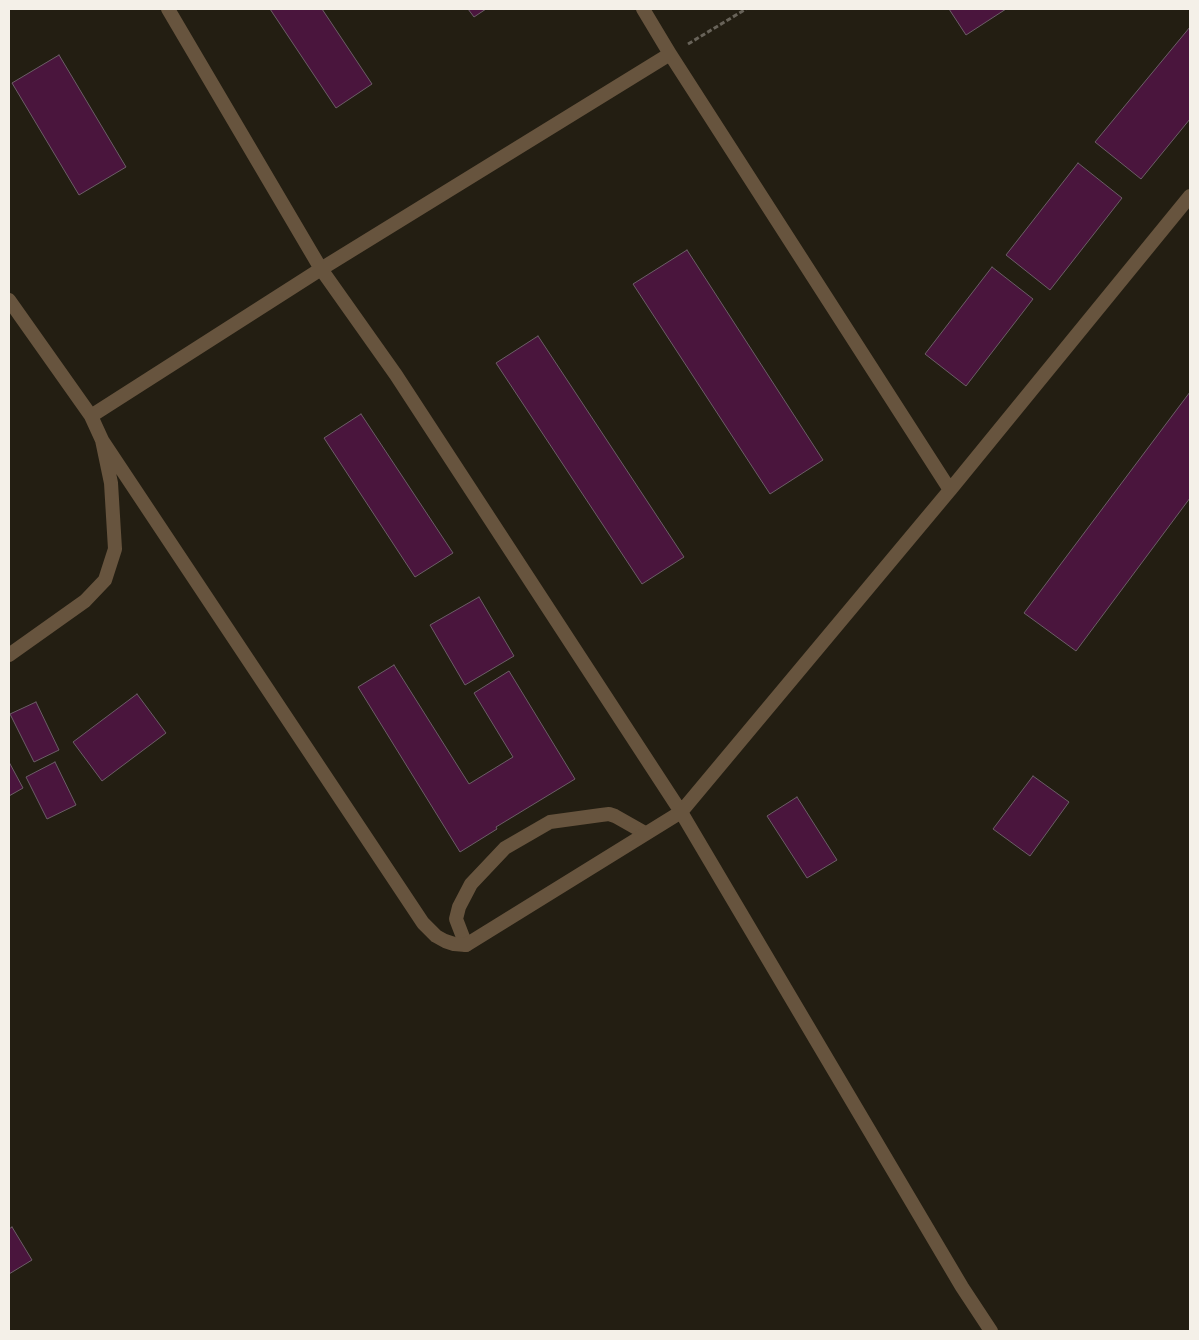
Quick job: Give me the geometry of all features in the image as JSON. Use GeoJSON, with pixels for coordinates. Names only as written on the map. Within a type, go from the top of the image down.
{"type":"FeatureCollection","features":[{"type":"Feature","properties":{"kind":"street"},"geometry":{"type":"LineString","coordinates":[[168,9],[320,269],[396,375],[680,812],[962,1287],[991,1331]]}},
{"type":"Feature","properties":{"kind":"street"},"geometry":{"type":"LineString","coordinates":[[643,9],[950,490]]}},
{"type":"Feature","properties":{"kind":"street"},"geometry":{"type":"LineString","coordinates":[[91,416],[320,269],[670,54]]}},
{"type":"Feature","properties":{"kind":"street"},"geometry":{"type":"LineString","coordinates":[[9,300],[91,416],[102,440],[423,922],[436,936],[445,941],[466,945],[680,812],[950,490],[1190,196]]}},
{"type":"Feature","properties":{"kind":"street"},"geometry":{"type":"LineString","coordinates":[[9,654],[85,601],[105,580],[115,548],[111,483],[102,440]]}},
{"type":"Feature","properties":{"kind":"street"},"geometry":{"type":"LineString","coordinates":[[466,945],[456,919],[459,907],[471,884],[505,848],[550,822],[609,814],[645,833]]}},
{"type":"Feature","properties":{"kind":"path"},"geometry":{"type":"LineString","coordinates":[[670,54],[746,9]]}},
{"type":"Feature","properties":{"kind":"building"},"geometry":{"type":"Polygon","coordinates":[[[270,9],[322,9],[372,84],[336,108],[270,9]]]}},
{"type":"Feature","properties":{"kind":"building"},"geometry":{"type":"Polygon","coordinates":[[[468,9],[486,9],[474,17],[468,9]]]}},
{"type":"Feature","properties":{"kind":"building"},"geometry":{"type":"Polygon","coordinates":[[[949,9],[1006,9],[966,35],[949,9]]]}},
{"type":"Feature","properties":{"kind":"building"},"geometry":{"type":"Polygon","coordinates":[[[1190,27],[1190,119],[1141,179],[1095,142],[1190,27]]]}},
{"type":"Feature","properties":{"kind":"building"},"geometry":{"type":"Polygon","coordinates":[[[59,55],[126,167],[79,195],[12,83],[59,55]]]}},
{"type":"Feature","properties":{"kind":"building"},"geometry":{"type":"Polygon","coordinates":[[[1078,163],[1122,198],[1050,290],[1006,255],[1078,163]]]}},
{"type":"Feature","properties":{"kind":"building"},"geometry":{"type":"Polygon","coordinates":[[[687,250],[823,460],[770,494],[633,284],[687,250]]]}},
{"type":"Feature","properties":{"kind":"building"},"geometry":{"type":"Polygon","coordinates":[[[992,267],[1033,299],[966,386],[925,354],[992,267]]]}},
{"type":"Feature","properties":{"kind":"building"},"geometry":{"type":"Polygon","coordinates":[[[538,336],[684,557],[642,584],[496,363],[538,336]]]}},
{"type":"Feature","properties":{"kind":"building"},"geometry":{"type":"Polygon","coordinates":[[[1190,392],[1190,498],[1076,651],[1024,613],[1190,392]]]}},
{"type":"Feature","properties":{"kind":"building"},"geometry":{"type":"Polygon","coordinates":[[[361,414],[453,553],[415,577],[324,438],[361,414]]]}},
{"type":"Feature","properties":{"kind":"building"},"geometry":{"type":"Polygon","coordinates":[[[479,597],[514,656],[465,685],[430,625],[479,597]]]}},
{"type":"Feature","properties":{"kind":"building"},"geometry":{"type":"Polygon","coordinates":[[[394,665],[469,784],[513,757],[474,693],[509,671],[575,779],[496,827],[497,829],[460,852],[358,687],[394,665]]]}},
{"type":"Feature","properties":{"kind":"building"},"geometry":{"type":"Polygon","coordinates":[[[137,694],[166,733],[102,781],[73,742],[137,694]]]}},
{"type":"Feature","properties":{"kind":"building"},"geometry":{"type":"Polygon","coordinates":[[[36,702],[59,750],[34,762],[10,714],[36,702]]]}},
{"type":"Feature","properties":{"kind":"building"},"geometry":{"type":"Polygon","coordinates":[[[9,762],[23,788],[9,796],[9,762]]]}},
{"type":"Feature","properties":{"kind":"building"},"geometry":{"type":"Polygon","coordinates":[[[55,762],[76,805],[47,819],[26,777],[55,762]]]}},
{"type":"Feature","properties":{"kind":"building"},"geometry":{"type":"Polygon","coordinates":[[[1033,776],[1069,802],[1030,856],[993,829],[1033,776]]]}},
{"type":"Feature","properties":{"kind":"building"},"geometry":{"type":"Polygon","coordinates":[[[797,797],[837,860],[807,878],[767,816],[797,797]]]}},
{"type":"Feature","properties":{"kind":"building"},"geometry":{"type":"Polygon","coordinates":[[[12,1227],[32,1260],[9,1274],[9,1229],[12,1227]]]}}]}
